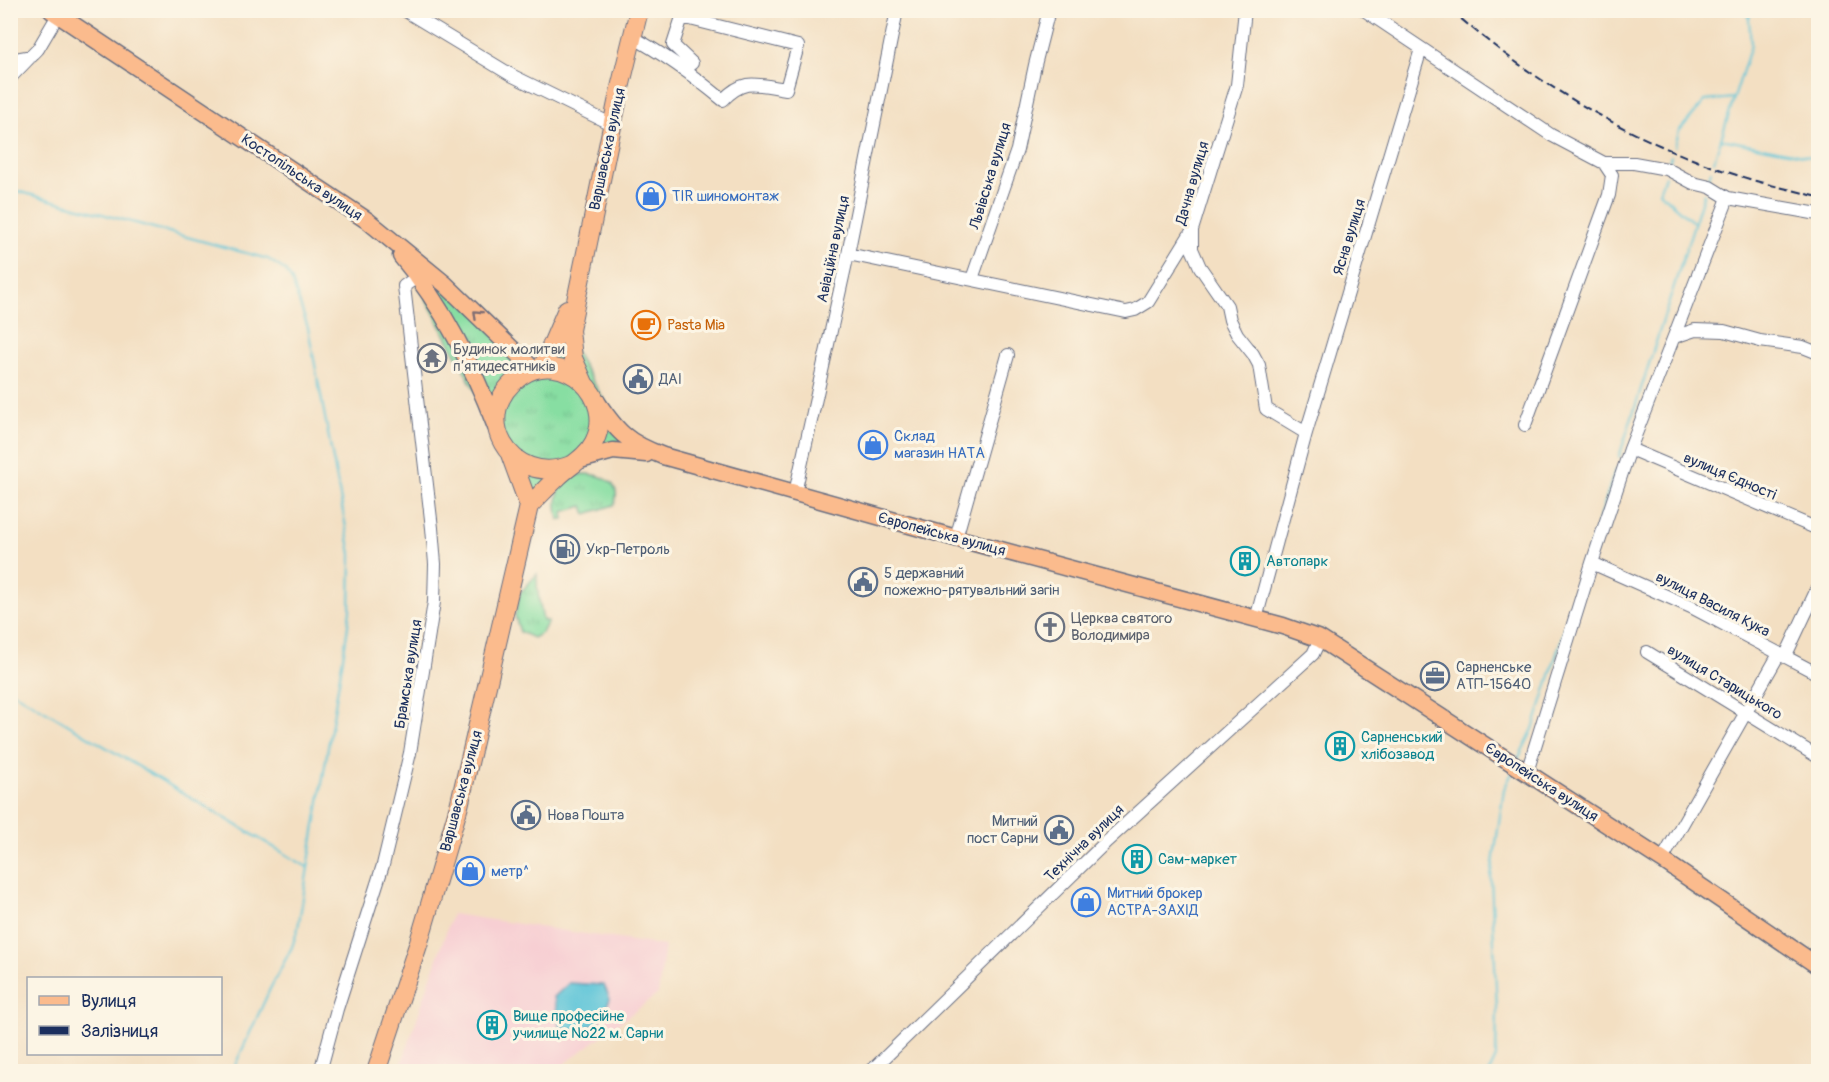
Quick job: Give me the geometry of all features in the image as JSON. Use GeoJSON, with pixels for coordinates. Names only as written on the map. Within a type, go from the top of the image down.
{"type":"FeatureCollection","features":[{"type":"Feature","properties":{"kind":"highway","name":"Варшавська вулиця"},"geometry":{"type":"LineString","coordinates":[[577,288],[639,10]]}},
{"type":"Feature","properties":{"kind":"highway"},"geometry":{"type":"LineString","coordinates":[[538,369],[577,288]]}},
{"type":"Feature","properties":{"kind":"highway"},"geometry":{"type":"LineString","coordinates":[[577,288],[570,338],[573,358],[584,383],[595,398],[599,413],[597,434],[594,443],[575,463],[528,506],[510,454],[499,436],[496,422],[497,412],[506,390],[523,374],[538,369],[556,368],[568,372],[584,383]]}},
{"type":"Feature","properties":{"kind":"highway"},"geometry":{"type":"LineString","coordinates":[[510,454],[533,469],[554,471],[575,463]]}},
{"type":"Feature","properties":{"kind":"highway","name":"Варшавська вулиця"},"geometry":{"type":"LineString","coordinates":[[376,1071],[418,945],[459,807],[528,506]]}},
{"type":"Feature","properties":{"kind":"main road","name":"Костопільська вулиця"},"geometry":{"type":"LineString","coordinates":[[54,13],[368,221],[445,284],[538,369]]}},
{"type":"Feature","properties":{"kind":"main road"},"geometry":{"type":"LineString","coordinates":[[368,221],[388,241],[444,315],[470,364],[499,436]]}},
{"type":"Feature","properties":{"kind":"main road","name":"Європейська вулиця"},"geometry":{"type":"LineString","coordinates":[[595,398],[618,431],[628,440],[663,456],[1300,631],[1320,639],[1662,860],[1818,966]]}},
{"type":"Feature","properties":{"kind":"main road","name":"Європейська вулиця"},"geometry":{"type":"LineString","coordinates":[[575,463],[613,451],[663,456]]}},
{"type":"Feature","properties":{"kind":"street"},"geometry":{"type":"LineString","coordinates":[[404,10],[513,76],[613,125]]}},
{"type":"Feature","properties":{"kind":"street","name":"Авіаційна вулиця"},"geometry":{"type":"LineString","coordinates":[[795,493],[848,254],[897,10]]}},
{"type":"Feature","properties":{"kind":"street","name":"Львівська вулиця"},"geometry":{"type":"LineString","coordinates":[[972,279],[1017,150],[1049,10]]}},
{"type":"Feature","properties":{"kind":"street","name":"Дачна вулиця"},"geometry":{"type":"LineString","coordinates":[[1245,10],[1237,85],[1192,230],[1192,249],[1200,267],[1227,306],[1230,320],[1237,334],[1259,365],[1266,408],[1306,433]]}},
{"type":"Feature","properties":{"kind":"street"},"geometry":{"type":"LineString","coordinates":[[1364,10],[1551,135],[1604,163],[1634,164],[1667,169],[1689,181],[1710,187],[1728,198],[1818,214]]}},
{"type":"Feature","properties":{"kind":"street"},"geometry":{"type":"LineString","coordinates":[[10,78],[32,56],[54,13]]}},
{"type":"Feature","properties":{"kind":"street"},"geometry":{"type":"LineString","coordinates":[[633,37],[685,69],[723,100],[734,89],[749,84],[786,89],[798,46],[682,17],[673,45],[692,63],[685,69]]}},
{"type":"Feature","properties":{"kind":"street","name":"Ясна вулиця"},"geometry":{"type":"LineString","coordinates":[[1306,433],[1421,49]]}},
{"type":"Feature","properties":{"kind":"street"},"geometry":{"type":"LineString","coordinates":[[10,60],[32,56]]}},
{"type":"Feature","properties":{"kind":"street"},"geometry":{"type":"LineString","coordinates":[[1604,163],[1612,175],[1609,195]]}},
{"type":"Feature","properties":{"kind":"street"},"geometry":{"type":"LineString","coordinates":[[1525,425],[1609,195],[1623,171],[1634,164]]}},
{"type":"Feature","properties":{"kind":"street"},"geometry":{"type":"LineString","coordinates":[[1520,768],[1630,449],[1728,198]]}},
{"type":"Feature","properties":{"kind":"street"},"geometry":{"type":"LineString","coordinates":[[848,254],[1126,312],[1135,310],[1148,302],[1192,230]]}},
{"type":"Feature","properties":{"kind":"street","name":"Брамська вулиця"},"geometry":{"type":"LineString","coordinates":[[320,1071],[397,813],[410,753],[434,602],[435,564],[432,528],[404,286],[417,277]]}},
{"type":"Feature","properties":{"kind":"street"},"geometry":{"type":"LineString","coordinates":[[1674,337],[1695,330],[1724,331],[1760,341],[1803,347],[1818,353]]}},
{"type":"Feature","properties":{"kind":"street"},"geometry":{"type":"LineString","coordinates":[[956,538],[1008,355]]}},
{"type":"Feature","properties":{"kind":"street"},"geometry":{"type":"LineString","coordinates":[[1256,619],[1306,433]]}},
{"type":"Feature","properties":{"kind":"street","name":"вулиця Єдності"},"geometry":{"type":"LineString","coordinates":[[1630,449],[1818,529]]}},
{"type":"Feature","properties":{"kind":"street","name":"вулиця Василя Кука"},"geometry":{"type":"LineString","coordinates":[[1592,563],[1691,607],[1818,674]]}},
{"type":"Feature","properties":{"kind":"street"},"geometry":{"type":"LineString","coordinates":[[1662,860],[1746,711],[1782,656],[1818,587]]}},
{"type":"Feature","properties":{"kind":"street","name":"Технічна вулиця"},"geometry":{"type":"LineString","coordinates":[[870,1071],[1107,841],[1313,654],[1320,639]]}},
{"type":"Feature","properties":{"kind":"street","name":"вулиця Старицького"},"geometry":{"type":"LineString","coordinates":[[1647,652],[1818,757]]}},
{"type":"Feature","properties":{"kind":"shaded area"},"geometry":{"type":"Polygon","coordinates":[[[452,914],[665,946],[658,994],[555,1071],[399,1072],[452,914]]]}},
{"type":"Feature","properties":{"kind":"green space"},"geometry":{"type":"Polygon","coordinates":[[[407,263],[445,284],[534,370],[566,312],[571,345],[628,440],[601,453],[529,506],[499,436],[407,263]]]}},
{"type":"Feature","properties":{"kind":"green space"},"geometry":{"type":"Polygon","coordinates":[[[583,474],[598,476],[609,481],[616,491],[614,505],[586,514],[583,506],[563,512],[564,519],[559,520],[557,504],[559,490],[574,476],[583,474]]]}},
{"type":"Feature","properties":{"kind":"green space"},"geometry":{"type":"Polygon","coordinates":[[[537,574],[543,621],[548,621],[542,633],[533,638],[520,632],[515,616],[520,593],[537,574]]]}},
{"type":"Feature","properties":{"kind":"water"},"geometry":{"type":"Polygon","coordinates":[[[569,983],[604,985],[610,999],[598,1023],[577,1031],[560,1027],[554,997],[569,983]]]}},
{"type":"Feature","properties":{"kind":"waterway"},"geometry":{"type":"LineString","coordinates":[[1714,161],[1751,45],[1749,19],[1745,10]]}},
{"type":"Feature","properties":{"kind":"waterway"},"geometry":{"type":"LineString","coordinates":[[1749,19],[1752,10]]}},
{"type":"Feature","properties":{"kind":"waterway"},"geometry":{"type":"LineString","coordinates":[[1675,146],[1679,131],[1705,101],[1734,98]]}},
{"type":"Feature","properties":{"kind":"waterway"},"geometry":{"type":"LineString","coordinates":[[1721,139],[1818,158]]}},
{"type":"Feature","properties":{"kind":"waterway"},"geometry":{"type":"LineString","coordinates":[[1669,163],[1671,156]]}},
{"type":"Feature","properties":{"kind":"waterway"},"geometry":{"type":"LineString","coordinates":[[1708,179],[1711,171]]}},
{"type":"Feature","properties":{"kind":"waterway"},"geometry":{"type":"LineString","coordinates":[[1665,176],[1659,192],[1694,223]]}},
{"type":"Feature","properties":{"kind":"waterway"},"geometry":{"type":"LineString","coordinates":[[10,189],[268,259],[286,271],[292,281],[308,328],[351,554],[350,610],[298,928],[292,947],[232,1072]]}},
{"type":"Feature","properties":{"kind":"waterway"},"geometry":{"type":"LineString","coordinates":[[1619,457],[1704,193]]}},
{"type":"Feature","properties":{"kind":"waterway"},"geometry":{"type":"LineString","coordinates":[[1518,759],[1533,729],[1615,470]]}},
{"type":"Feature","properties":{"kind":"waterway"},"geometry":{"type":"LineString","coordinates":[[10,690],[307,867]]}},
{"type":"Feature","properties":{"kind":"waterway"},"geometry":{"type":"LineString","coordinates":[[1489,1072],[1496,1057],[1497,1009],[1491,877],[1504,789],[1512,773]]}},
{"type":"Feature","properties":{"kind":"railway"},"geometry":{"type":"LineString","coordinates":[[1451,10],[1520,65],[1557,90],[1633,133],[1714,167],[1756,181],[1818,197]]}},
{"type":"Feature","properties":{"kind":"place","name":"TIR шиномонтаж"},"geometry":{"type":"Point","coordinates":[651,196]}},
{"type":"Feature","properties":{"kind":"place","name":"Pasta Mia"},"geometry":{"type":"Point","coordinates":[646,325]}},
{"type":"Feature","properties":{"kind":"place","name":"Будинок молитви п’ятидесятників"},"geometry":{"type":"Point","coordinates":[432,358]}},
{"type":"Feature","properties":{"kind":"place","name":"ДАІ"},"geometry":{"type":"Point","coordinates":[638,379]}},
{"type":"Feature","properties":{"kind":"place","name":"Склад магазин НАТА"},"geometry":{"type":"Point","coordinates":[873,445]}},
{"type":"Feature","properties":{"kind":"place","name":"Укр-Петроль"},"geometry":{"type":"Point","coordinates":[565,549]}},
{"type":"Feature","properties":{"kind":"place","name":"Автопарк"},"geometry":{"type":"Point","coordinates":[1245,561]}},
{"type":"Feature","properties":{"kind":"place","name":"5 державний пожежно-рятувальний загін"},"geometry":{"type":"Point","coordinates":[863,582]}},
{"type":"Feature","properties":{"kind":"place","name":"Церква святого Володимира"},"geometry":{"type":"Point","coordinates":[1050,627]}},
{"type":"Feature","properties":{"kind":"place","name":"Сарненське АТП-15640"},"geometry":{"type":"Point","coordinates":[1435,676]}},
{"type":"Feature","properties":{"kind":"place","name":"Сарненський хлібозавод"},"geometry":{"type":"Point","coordinates":[1340,746]}},
{"type":"Feature","properties":{"kind":"place","name":"Нова Пошта"},"geometry":{"type":"Point","coordinates":[526,815]}},
{"type":"Feature","properties":{"kind":"place","name":"Митний пост Сарни"},"geometry":{"type":"Point","coordinates":[1059,830]}},
{"type":"Feature","properties":{"kind":"place","name":"Сам-маркет"},"geometry":{"type":"Point","coordinates":[1137,859]}},
{"type":"Feature","properties":{"kind":"place","name":"метр^"},"geometry":{"type":"Point","coordinates":[470,871]}},
{"type":"Feature","properties":{"kind":"place","name":"Митний брокер АСТРА-ЗАХІД"},"geometry":{"type":"Point","coordinates":[1086,902]}},
{"type":"Feature","properties":{"kind":"place","name":"Вище професійне училище №22 м. Сарни"},"geometry":{"type":"Point","coordinates":[492,1025]}}]}
